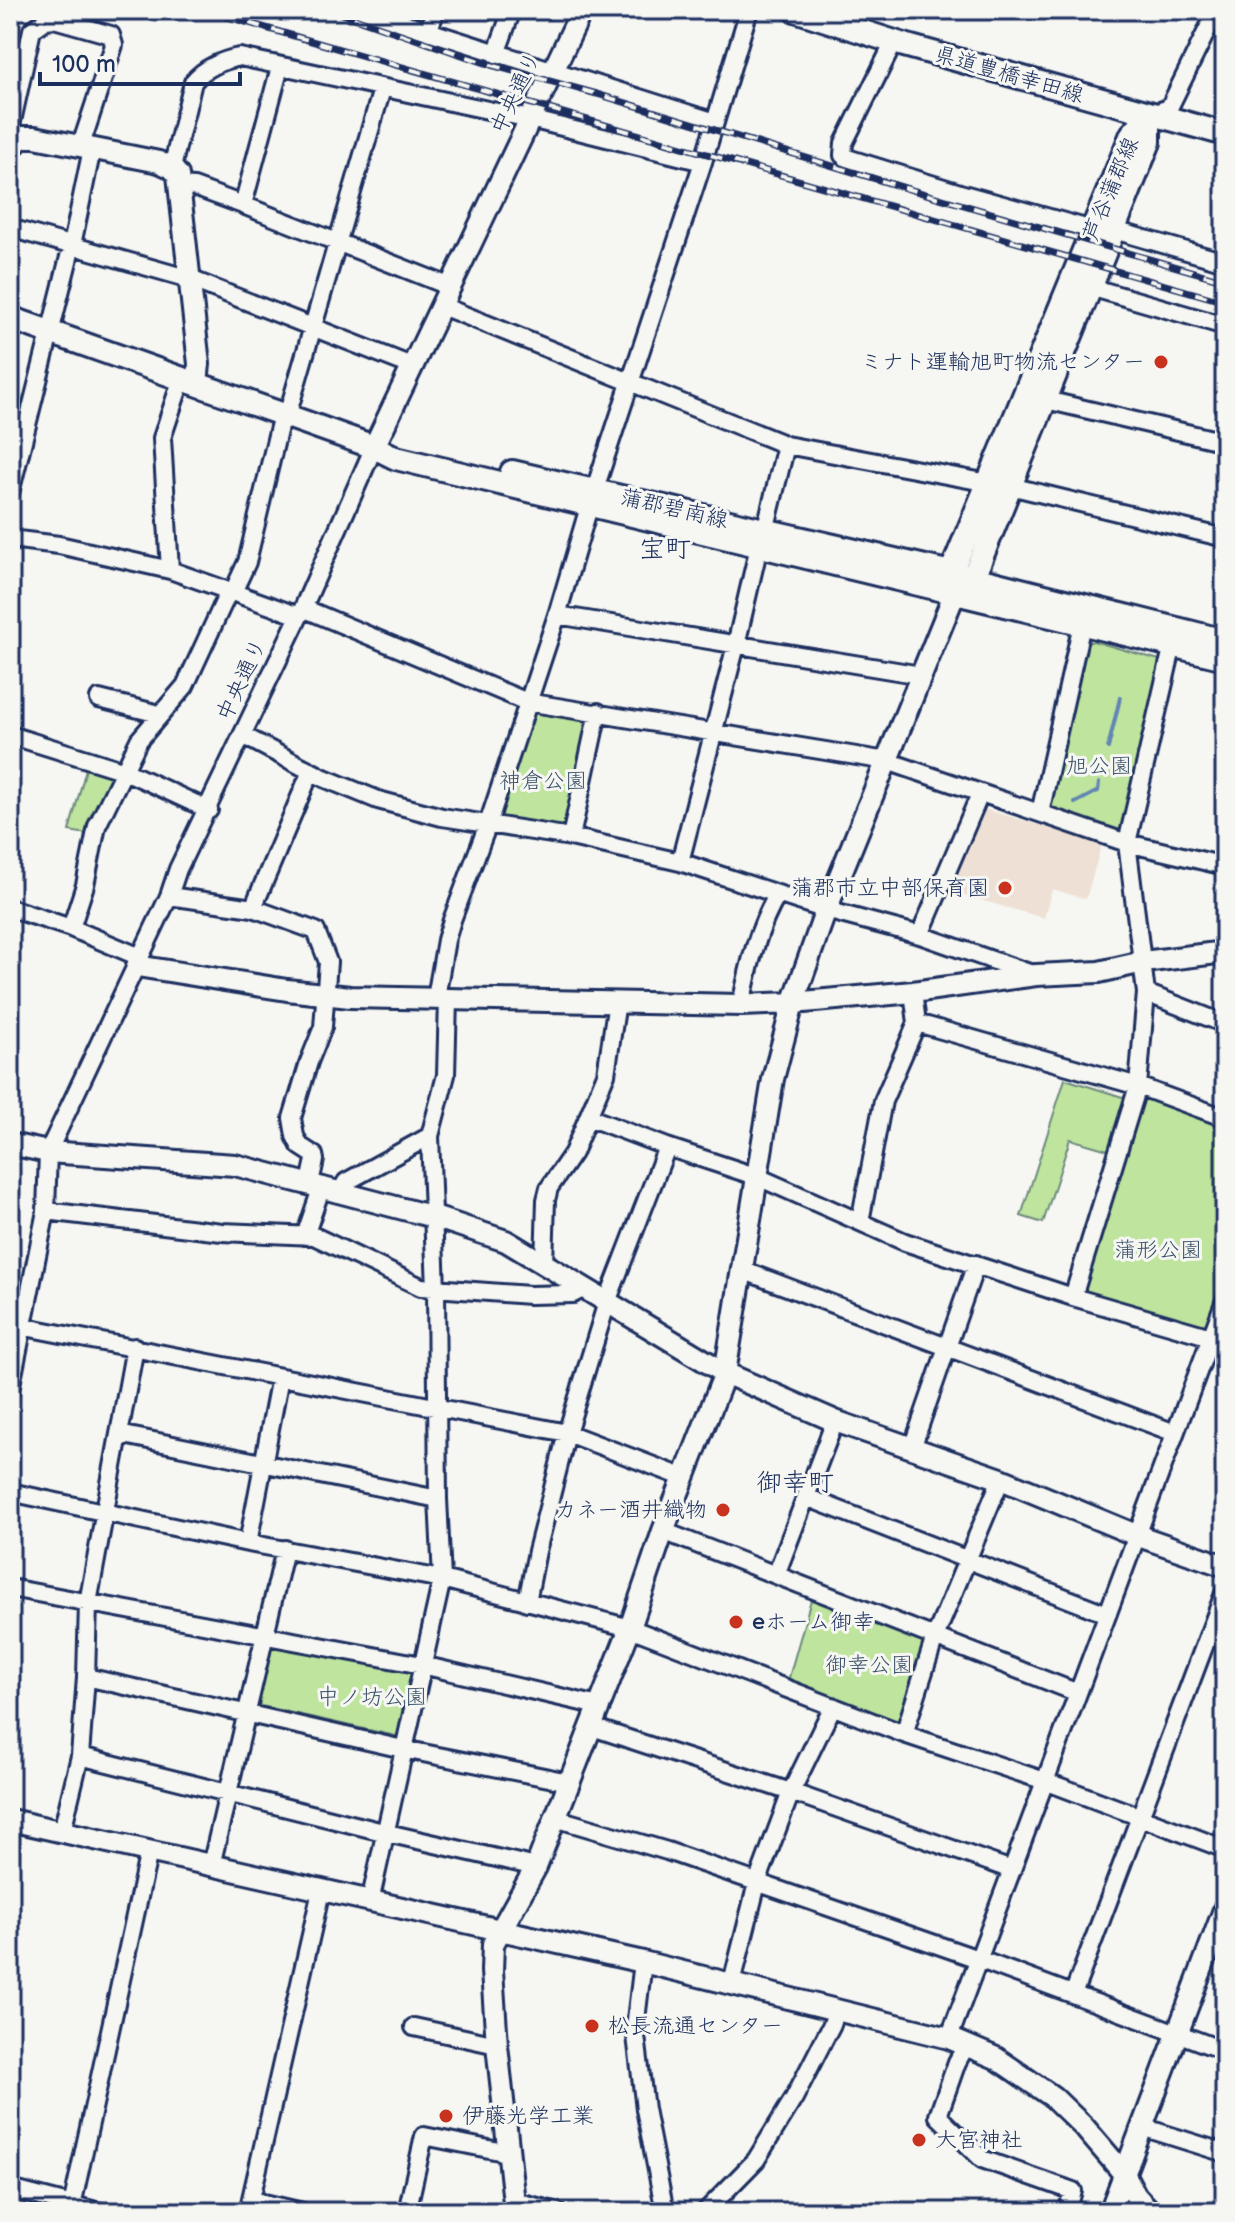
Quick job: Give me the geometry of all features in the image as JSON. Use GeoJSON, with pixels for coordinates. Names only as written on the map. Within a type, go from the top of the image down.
{"type":"FeatureCollection","features":[{"type":"Feature","properties":{"kind":"main road","name":"県道豊橋幸田線"},"geometry":{"type":"LineString","coordinates":[[795,10],[894,42],[1225,134]]}},
{"type":"Feature","properties":{"kind":"main road","name":"芦谷蒲郡線"},"geometry":{"type":"LineString","coordinates":[[959,582],[1104,230],[1149,142],[1149,115]]}},
{"type":"Feature","properties":{"kind":"main road","name":"芦谷蒲郡線"},"geometry":{"type":"LineString","coordinates":[[999,484],[1046,400],[1090,287],[1104,230]]}},
{"type":"Feature","properties":{"kind":"main road","name":"蒲郡碧南線"},"geometry":{"type":"LineString","coordinates":[[10,318],[374,447],[399,447],[592,499],[959,582]]}},
{"type":"Feature","properties":{"kind":"main road"},"geometry":{"type":"LineString","coordinates":[[959,582],[1082,624],[1225,658]]}},
{"type":"Feature","properties":{"kind":"main road"},"geometry":{"type":"LineString","coordinates":[[959,582],[1225,641]]}},
{"type":"Feature","properties":{"kind":"street"},"geometry":{"type":"LineString","coordinates":[[362,10],[715,122]]}},
{"type":"Feature","properties":{"kind":"street"},"geometry":{"type":"LineString","coordinates":[[428,32],[436,10]]}},
{"type":"Feature","properties":{"kind":"street"},"geometry":{"type":"LineString","coordinates":[[496,54],[512,10]]}},
{"type":"Feature","properties":{"kind":"street","name":"中央通り"},"geometry":{"type":"LineString","coordinates":[[10,1390],[16,1326],[46,1211],[48,1152],[301,612],[374,447],[582,10]]}},
{"type":"Feature","properties":{"kind":"street"},"geometry":{"type":"LineString","coordinates":[[370,1902],[442,1579],[430,1136],[446,1075],[442,998],[446,940],[557,615],[749,10]]}},
{"type":"Feature","properties":{"kind":"street"},"geometry":{"type":"LineString","coordinates":[[1149,115],[1169,108],[1217,10]]}},
{"type":"Feature","properties":{"kind":"street"},"geometry":{"type":"LineString","coordinates":[[10,493],[72,245],[87,147],[114,45],[111,35],[54,19],[38,24],[32,30],[11,126],[11,144]]}},
{"type":"Feature","properties":{"kind":"street"},"geometry":{"type":"LineString","coordinates":[[894,42],[844,143],[843,155],[847,158],[960,193],[1225,262]]}},
{"type":"Feature","properties":{"kind":"street"},"geometry":{"type":"LineString","coordinates":[[10,45],[20,51],[11,92],[17,98]]}},
{"type":"Feature","properties":{"kind":"street"},"geometry":{"type":"LineString","coordinates":[[170,570],[162,438],[199,364],[176,177],[193,82],[201,72],[230,58],[240,57],[530,119],[703,162]]}},
{"type":"Feature","properties":{"kind":"street"},"geometry":{"type":"LineString","coordinates":[[243,205],[280,67]]}},
{"type":"Feature","properties":{"kind":"street"},"geometry":{"type":"LineString","coordinates":[[71,928],[85,885],[97,826],[139,740],[185,686],[247,562],[258,508],[284,415],[382,89]]}},
{"type":"Feature","properties":{"kind":"street"},"geometry":{"type":"LineString","coordinates":[[11,144],[22,137],[35,137],[159,162],[194,187],[337,243],[631,382],[786,445],[999,484],[1225,538]]}},
{"type":"Feature","properties":{"kind":"street"},"geometry":{"type":"LineString","coordinates":[[10,228],[190,279],[414,367]]}},
{"type":"Feature","properties":{"kind":"street"},"geometry":{"type":"LineString","coordinates":[[1090,287],[1225,326]]}},
{"type":"Feature","properties":{"kind":"street"},"geometry":{"type":"LineString","coordinates":[[1046,400],[1225,442]]}},
{"type":"Feature","properties":{"kind":"street"},"geometry":{"type":"LineString","coordinates":[[680,862],[786,445]]}},
{"type":"Feature","properties":{"kind":"street"},"geometry":{"type":"LineString","coordinates":[[10,539],[59,545],[170,570],[301,612],[527,702],[887,761],[1127,843],[1225,866]]}},
{"type":"Feature","properties":{"kind":"street"},"geometry":{"type":"LineString","coordinates":[[558,2212],[515,2207],[497,2045],[493,1944],[536,1867],[725,1373],[773,1079],[793,1003],[826,910],[959,582]]}},
{"type":"Feature","properties":{"kind":"street"},"geometry":{"type":"LineString","coordinates":[[557,615],[921,675]]}},
{"type":"Feature","properties":{"kind":"street"},"geometry":{"type":"LineString","coordinates":[[1040,813],[1082,624]]}},
{"type":"Feature","properties":{"kind":"street"},"geometry":{"type":"LineString","coordinates":[[1073,1297],[1138,1086],[1146,993],[1127,843],[1173,644]]}},
{"type":"Feature","properties":{"kind":"street"},"geometry":{"type":"LineString","coordinates":[[99,699],[159,714]]}},
{"type":"Feature","properties":{"kind":"street"},"geometry":{"type":"LineString","coordinates":[[571,837],[598,712]]}},
{"type":"Feature","properties":{"kind":"street"},"geometry":{"type":"LineString","coordinates":[[10,735],[125,771],[209,810]]}},
{"type":"Feature","properties":{"kind":"street"},"geometry":{"type":"LineString","coordinates":[[242,735],[311,771],[378,800],[442,817],[571,837],[680,862],[826,910],[920,935],[1036,975]]}},
{"type":"Feature","properties":{"kind":"street"},"geometry":{"type":"LineString","coordinates":[[253,908],[311,771]]}},
{"type":"Feature","properties":{"kind":"street"},"geometry":{"type":"LineString","coordinates":[[920,935],[980,794]]}},
{"type":"Feature","properties":{"kind":"street"},"geometry":{"type":"LineString","coordinates":[[741,1005],[755,941],[763,919],[778,894]]}},
{"type":"Feature","properties":{"kind":"street"},"geometry":{"type":"LineString","coordinates":[[169,896],[253,908],[316,931],[328,962],[323,1027],[292,1118],[295,1136],[300,1146],[314,1155],[324,1187],[305,1236]]}},
{"type":"Feature","properties":{"kind":"street"},"geometry":{"type":"LineString","coordinates":[[10,908],[71,928],[138,961],[327,994],[741,1005],[793,1003],[913,992],[1036,975],[1099,972],[1143,962],[1225,952]]}},
{"type":"Feature","properties":{"kind":"street"},"geometry":{"type":"LineString","coordinates":[[860,1222],[883,1101],[917,1023],[913,992]]}},
{"type":"Feature","properties":{"kind":"street"},"geometry":{"type":"LineString","coordinates":[[1146,993],[1225,1024]]}},
{"type":"Feature","properties":{"kind":"street"},"geometry":{"type":"LineString","coordinates":[[544,1264],[549,1188],[573,1153],[606,1074],[617,1002]]}},
{"type":"Feature","properties":{"kind":"street"},"geometry":{"type":"LineString","coordinates":[[917,1023],[1138,1086],[1225,1118]]}},
{"type":"Feature","properties":{"kind":"street"},"geometry":{"type":"LineString","coordinates":[[588,1117],[758,1177],[905,1242],[1218,1341]]}},
{"type":"Feature","properties":{"kind":"street"},"geometry":{"type":"LineString","coordinates":[[324,1187],[346,1182],[430,1136]]}},
{"type":"Feature","properties":{"kind":"street"},"geometry":{"type":"LineString","coordinates":[[10,1144],[48,1152],[235,1165],[434,1217],[506,1241],[725,1373],[835,1421],[1001,1479],[1136,1535],[1225,1566]]}},
{"type":"Feature","properties":{"kind":"street"},"geometry":{"type":"LineString","coordinates":[[527,1602],[567,1433],[607,1302],[667,1147]]}},
{"type":"Feature","properties":{"kind":"street"},"geometry":{"type":"LineString","coordinates":[[46,1211],[222,1232],[314,1236],[421,1287],[530,1295],[573,1294],[584,1288]]}},
{"type":"Feature","properties":{"kind":"street"},"geometry":{"type":"LineString","coordinates":[[912,1448],[976,1264]]}},
{"type":"Feature","properties":{"kind":"street"},"geometry":{"type":"LineString","coordinates":[[742,1270],[1175,1433]]}},
{"type":"Feature","properties":{"kind":"street"},"geometry":{"type":"LineString","coordinates":[[1067,2212],[1073,2191],[982,2159],[938,2116],[957,2062],[957,2042],[978,1959],[1175,1433],[1218,1341],[1225,1300]]}},
{"type":"Feature","properties":{"kind":"street"},"geometry":{"type":"LineString","coordinates":[[16,1326],[567,1433],[685,1478]]}},
{"type":"Feature","properties":{"kind":"street"},"geometry":{"type":"LineString","coordinates":[[62,1831],[80,1756],[88,1603],[135,1347]]}},
{"type":"Feature","properties":{"kind":"street"},"geometry":{"type":"LineString","coordinates":[[248,1543],[280,1377]]}},
{"type":"Feature","properties":{"kind":"street"},"geometry":{"type":"LineString","coordinates":[[776,1575],[835,1421]]}},
{"type":"Feature","properties":{"kind":"street"},"geometry":{"type":"LineString","coordinates":[[119,1434],[438,1499]]}},
{"type":"Feature","properties":{"kind":"street"},"geometry":{"type":"LineString","coordinates":[[904,1734],[935,1637],[1001,1479]]}},
{"type":"Feature","properties":{"kind":"street"},"geometry":{"type":"LineString","coordinates":[[10,1492],[248,1543],[442,1579],[630,1628],[904,1734],[1045,1781],[1225,1849]]}},
{"type":"Feature","properties":{"kind":"street"},"geometry":{"type":"LineString","coordinates":[[806,1497],[1107,1614]]}},
{"type":"Feature","properties":{"kind":"street"},"geometry":{"type":"LineString","coordinates":[[663,1531],[1078,1693]]}},
{"type":"Feature","properties":{"kind":"street"},"geometry":{"type":"LineString","coordinates":[[211,1866],[285,1549]]}},
{"type":"Feature","properties":{"kind":"street"},"geometry":{"type":"LineString","coordinates":[[10,1588],[422,1665],[599,1706]]}},
{"type":"Feature","properties":{"kind":"street"},"geometry":{"type":"LineString","coordinates":[[1074,1992],[1225,1591]]}},
{"type":"Feature","properties":{"kind":"street"},"geometry":{"type":"LineString","coordinates":[[86,1677],[403,1749],[569,1782]]}},
{"type":"Feature","properties":{"kind":"street"},"geometry":{"type":"LineString","coordinates":[[732,1983],[757,1883],[791,1792],[833,1706]]}},
{"type":"Feature","properties":{"kind":"street"},"geometry":{"type":"LineString","coordinates":[[592,1727],[791,1792],[1012,1870]]}},
{"type":"Feature","properties":{"kind":"street"},"geometry":{"type":"LineString","coordinates":[[80,1756],[536,1867]]}},
{"type":"Feature","properties":{"kind":"street"},"geometry":{"type":"LineString","coordinates":[[555,1818],[667,1851],[1074,1992],[1225,2051]]}},
{"type":"Feature","properties":{"kind":"street"},"geometry":{"type":"LineString","coordinates":[[10,1820],[643,1962],[957,2042],[996,2058],[1053,2097],[1084,2127],[1125,2175],[1136,2196],[1151,2212]]}},
{"type":"Feature","properties":{"kind":"street"},"geometry":{"type":"LineString","coordinates":[[72,2206],[149,1851]]}},
{"type":"Feature","properties":{"kind":"street"},"geometry":{"type":"LineString","coordinates":[[303,2212],[249,2206],[321,1891]]}},
{"type":"Feature","properties":{"kind":"street"},"geometry":{"type":"LineString","coordinates":[[1110,2212],[1225,1907]]}},
{"type":"Feature","properties":{"kind":"street"},"geometry":{"type":"LineString","coordinates":[[643,1962],[635,2028],[645,2109],[665,2212]]}},
{"type":"Feature","properties":{"kind":"street"},"geometry":{"type":"LineString","coordinates":[[705,2212],[756,2160],[794,2098],[837,2009]]}},
{"type":"Feature","properties":{"kind":"street"},"geometry":{"type":"LineString","coordinates":[[414,2027],[497,2045]]}},
{"type":"Feature","properties":{"kind":"street"},"geometry":{"type":"LineString","coordinates":[[1142,2127],[1225,2153]]}},
{"type":"Feature","properties":{"kind":"street"},"geometry":{"type":"LineString","coordinates":[[407,2212],[424,2136],[509,2153]]}},
{"type":"Feature","properties":{"kind":"street"},"geometry":{"type":"LineString","coordinates":[[10,2189],[100,2212]]}},
{"type":"Feature","properties":{"kind":"shaded area"},"geometry":{"type":"Polygon","coordinates":[[[984,809],[1102,843],[1086,899],[1052,889],[1044,918],[946,890],[984,809]]]}},
{"type":"Feature","properties":{"kind":"green space","name":"旭公園"},"geometry":{"type":"Polygon","coordinates":[[[1093,641],[1163,661],[1125,828],[1118,832],[1049,806],[1087,643],[1093,641]]]}},
{"type":"Feature","properties":{"kind":"green space","name":"神倉公園"},"geometry":{"type":"Polygon","coordinates":[[[533,710],[586,717],[589,722],[566,826],[562,829],[505,817],[500,813],[533,710]]]}},
{"type":"Feature","properties":{"kind":"green space"},"geometry":{"type":"Polygon","coordinates":[[[87,765],[126,777],[92,835],[69,831],[87,765]]]}},
{"type":"Feature","properties":{"kind":"green space"},"geometry":{"type":"Polygon","coordinates":[[[1065,1079],[1132,1100],[1115,1152],[1070,1139],[1043,1223],[1021,1216],[1065,1079]]]}},
{"type":"Feature","properties":{"kind":"green space","name":"蒲形公園"},"geometry":{"type":"Polygon","coordinates":[[[1138,1086],[1225,1118],[1225,1300],[1211,1337],[1073,1297],[1138,1086]]]}},
{"type":"Feature","properties":{"kind":"green space","name":"御幸公園"},"geometry":{"type":"Polygon","coordinates":[[[814,1589],[935,1637],[904,1734],[786,1688],[814,1589]]]}},
{"type":"Feature","properties":{"kind":"green space","name":"中ノ坊公園"},"geometry":{"type":"Polygon","coordinates":[[[273,1647],[411,1671],[400,1733],[396,1736],[261,1706],[256,1701],[268,1650],[273,1647]]]}},
{"type":"Feature","properties":{"kind":"waterway"},"geometry":{"type":"LineString","coordinates":[[1108,748],[1120,698]]}},
{"type":"Feature","properties":{"kind":"waterway"},"geometry":{"type":"LineString","coordinates":[[1075,803],[1098,791],[1099,783]]}},
{"type":"Feature","properties":{"kind":"railway"},"geometry":{"type":"LineString","coordinates":[[203,10],[1225,302]]}},
{"type":"Feature","properties":{"kind":"railway"},"geometry":{"type":"LineString","coordinates":[[331,10],[491,65],[1225,281]]}},
{"type":"Feature","properties":{"kind":"place","name":"ミナト運輸旭町物流センター"},"geometry":{"type":"Point","coordinates":[1161,362]}},
{"type":"Feature","properties":{"kind":"place","name":"蒲郡市立中部保育園"},"geometry":{"type":"Point","coordinates":[1005,888]}},
{"type":"Feature","properties":{"kind":"place","name":"カネー酒井織物"},"geometry":{"type":"Point","coordinates":[723,1510]}},
{"type":"Feature","properties":{"kind":"place","name":"eホーム御幸"},"geometry":{"type":"Point","coordinates":[736,1622]}},
{"type":"Feature","properties":{"kind":"place","name":"松長流通センター"},"geometry":{"type":"Point","coordinates":[592,2026]}},
{"type":"Feature","properties":{"kind":"place","name":"伊藤光学工業"},"geometry":{"type":"Point","coordinates":[446,2116]}},
{"type":"Feature","properties":{"kind":"place","name":"大宮神社"},"geometry":{"type":"Point","coordinates":[919,2140]}},
{"type":"Feature","properties":{"kind":"district","name":"宝町"},"geometry":{"type":"Point","coordinates":[665,549]}},
{"type":"Feature","properties":{"kind":"district","name":"御幸町"},"geometry":{"type":"Point","coordinates":[795,1483]}}]}
